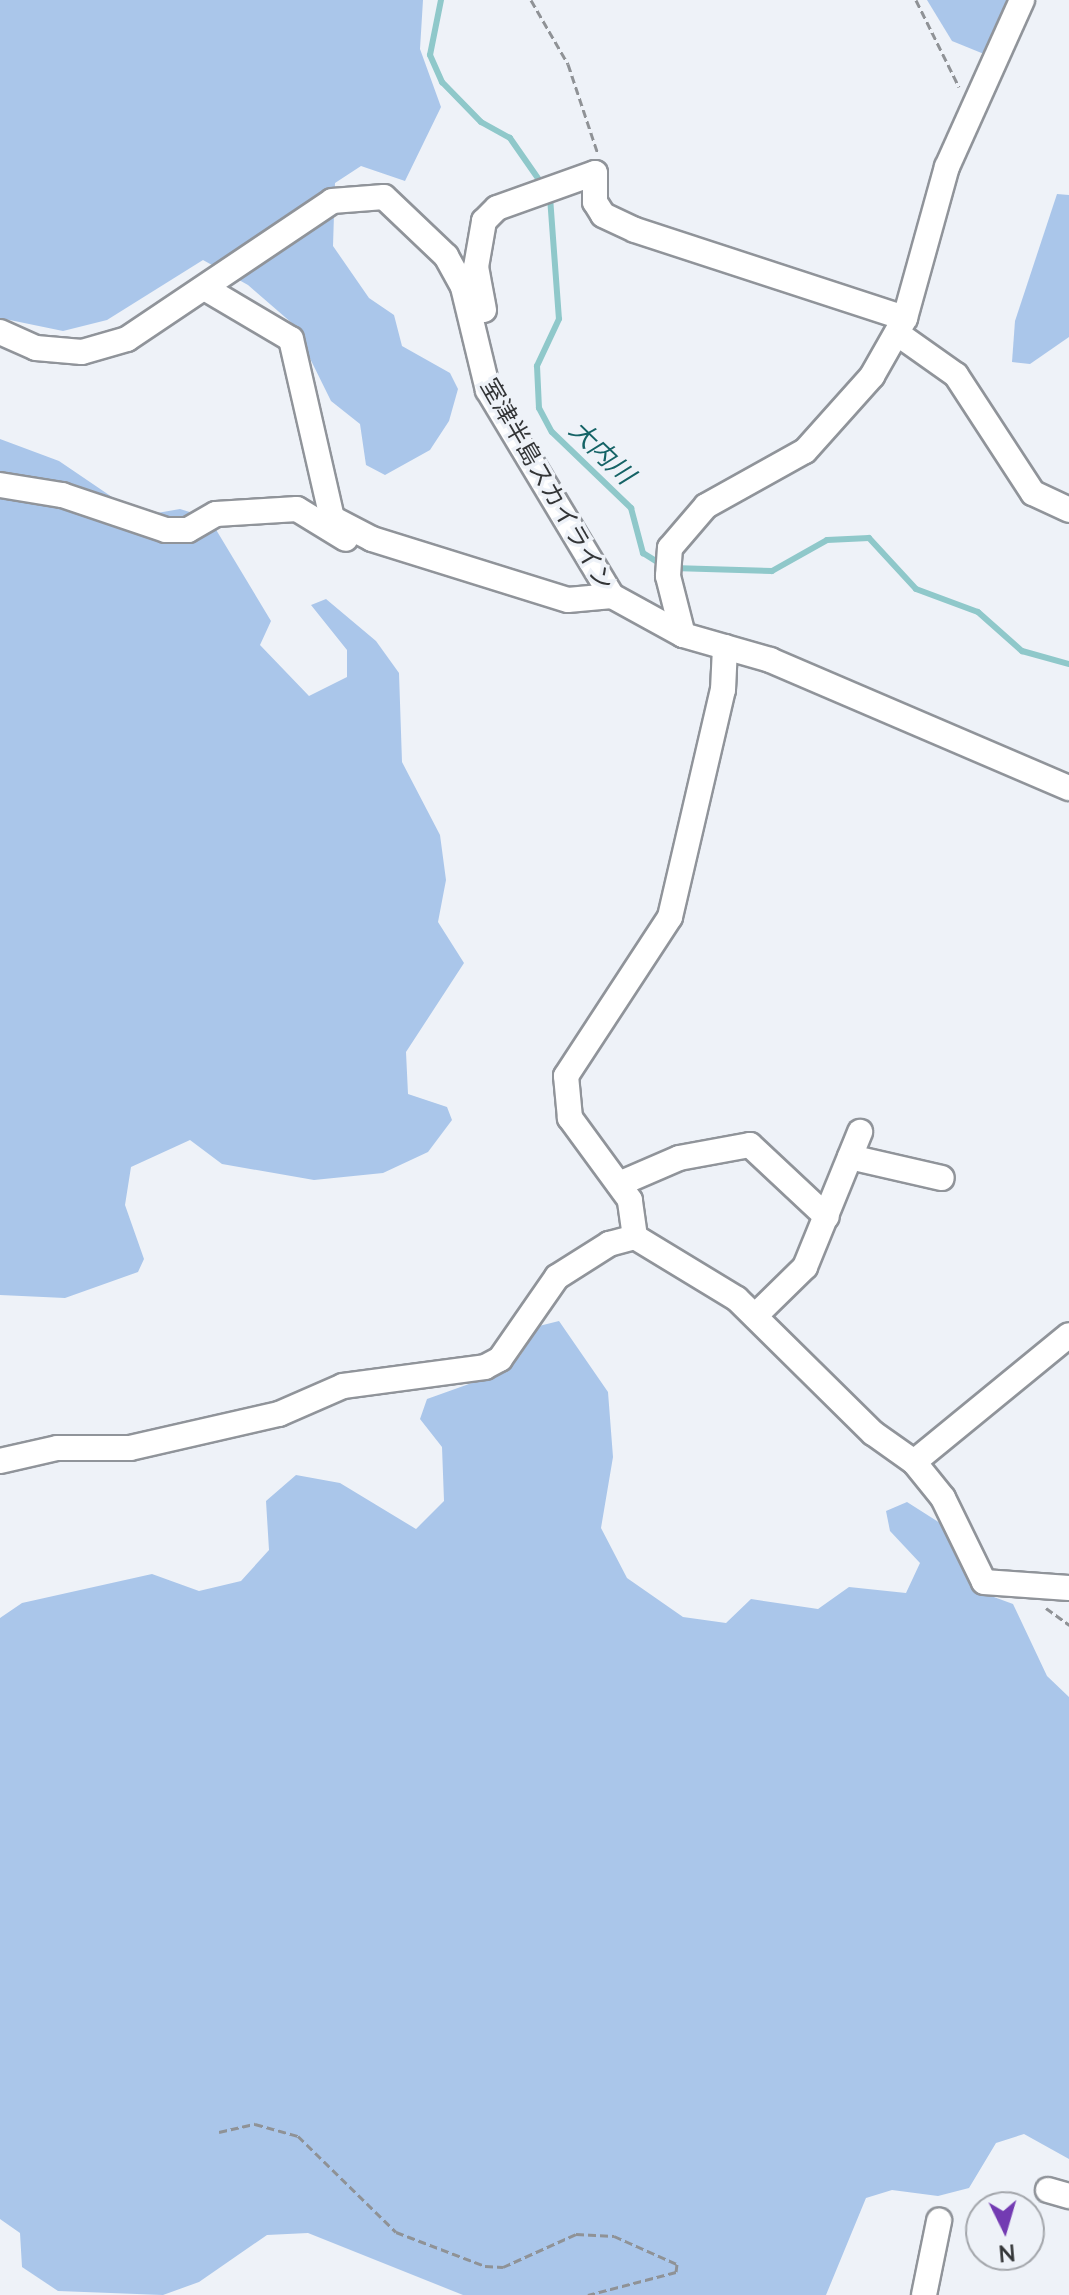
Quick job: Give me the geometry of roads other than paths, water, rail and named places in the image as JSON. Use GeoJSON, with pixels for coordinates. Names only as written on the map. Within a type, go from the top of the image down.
{"type":"FeatureCollection","features":[{"type":"Feature","properties":{"kind":"street"},"geometry":{"type":"LineString","coordinates":[[683,635],[668,576],[670,548],[687,521],[805,451],[835,424],[902,326],[947,167],[1022,0]]}},
{"type":"Feature","properties":{"kind":"street"},"geometry":{"type":"LineString","coordinates":[[474,328],[485,316],[476,267],[484,221],[497,208],[595,173],[595,202],[603,215],[635,230],[902,326],[956,375],[1033,493],[1069,510]]}},
{"type":"Feature","properties":{"kind":"street","name":"室津半島スカイライン"},"geometry":{"type":"LineString","coordinates":[[0,332],[36,348],[82,352],[127,339],[208,290],[332,201],[384,197],[446,256],[474,328],[488,390],[612,596],[683,635],[725,647],[1069,788]]}},
{"type":"Feature","properties":{"kind":"street"},"geometry":{"type":"LineString","coordinates":[[208,290],[291,339],[328,511],[372,539]]}},
{"type":"Feature","properties":{"kind":"street"},"geometry":{"type":"LineString","coordinates":[[0,485],[48,491],[166,530],[188,530],[216,514],[297,509],[329,535],[372,539],[568,600],[612,596]]}},
{"type":"Feature","properties":{"kind":"street"},"geometry":{"type":"LineString","coordinates":[[635,1237],[636,1218],[619,1184],[570,1118],[566,1076],[670,917],[723,690],[725,647]]}},
{"type":"Feature","properties":{"kind":"street"},"geometry":{"type":"LineString","coordinates":[[755,1316],[805,1267],[860,1132]]}},
{"type":"Feature","properties":{"kind":"street"},"geometry":{"type":"LineString","coordinates":[[619,1184],[679,1158],[750,1145],[827,1217]]}},
{"type":"Feature","properties":{"kind":"street"},"geometry":{"type":"LineString","coordinates":[[850,1157],[942,1178]]}},
{"type":"Feature","properties":{"kind":"street"},"geometry":{"type":"LineString","coordinates":[[0,1461],[203,1434],[279,1414],[343,1386],[485,1367],[500,1359],[557,1277],[609,1244],[635,1237],[755,1316],[873,1433],[914,1462],[943,1498],[984,1582],[1069,1588]]}},
{"type":"Feature","properties":{"kind":"street"},"geometry":{"type":"LineString","coordinates":[[914,1462],[1069,1335]]}},
{"type":"Feature","properties":{"kind":"street"},"geometry":{"type":"LineString","coordinates":[[924,2295],[939,2221]]}},
{"type":"Feature","properties":{"kind":"waterway","name":"大内川"},"geometry":{"type":"LineString","coordinates":[[441,0],[430,55],[442,82],[481,122],[510,138],[542,184]]}},
{"type":"Feature","properties":{"kind":"waterway","name":"大内川"},"geometry":{"type":"LineString","coordinates":[[550,197],[559,319],[537,366],[539,408],[552,432],[631,508],[643,553],[662,565]]}},
{"type":"Feature","properties":{"kind":"waterway","name":"大内川"},"geometry":{"type":"LineString","coordinates":[[673,568],[772,571],[827,540],[869,538],[916,589],[978,612],[1022,651],[1069,664]]}}]}
